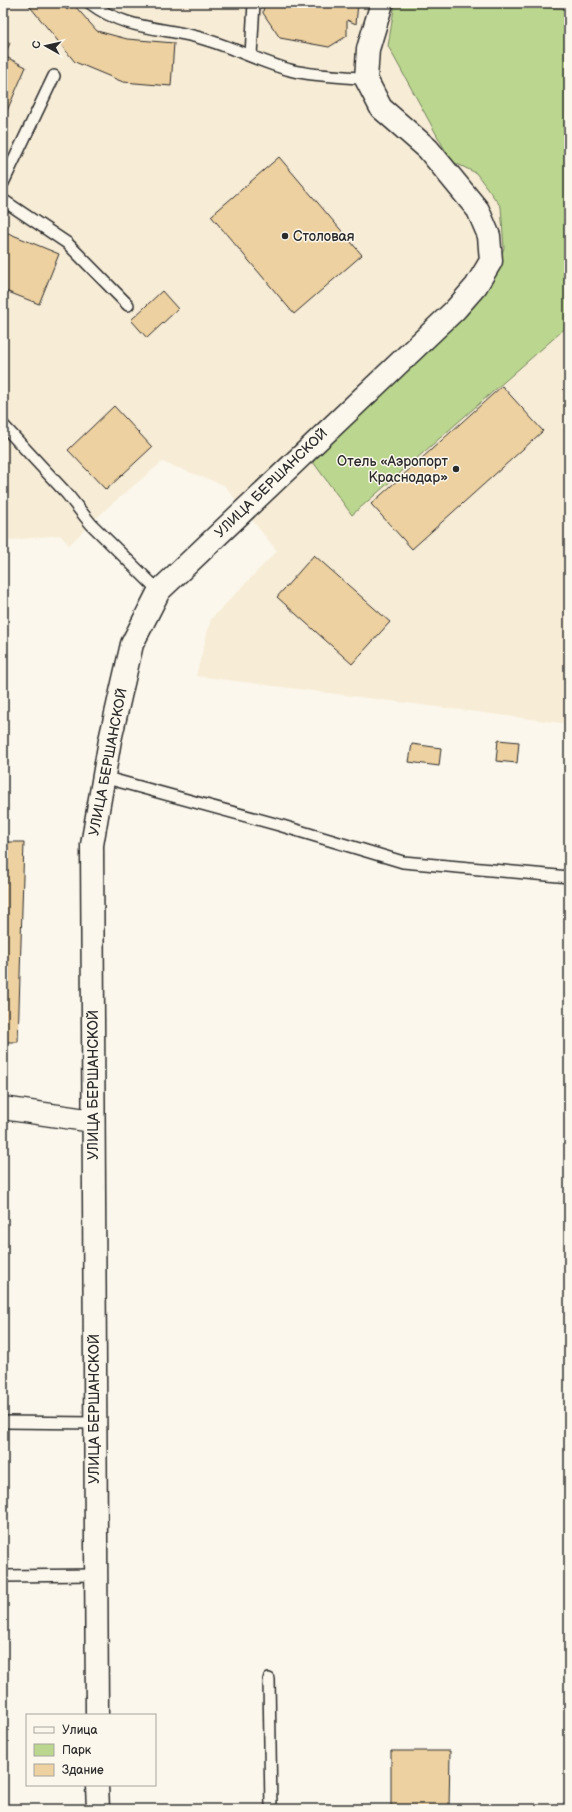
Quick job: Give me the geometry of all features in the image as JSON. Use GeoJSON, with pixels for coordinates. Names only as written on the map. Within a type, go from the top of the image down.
{"type":"FeatureCollection","features":[{"type":"Feature","properties":{"kind":"street"},"geometry":{"type":"LineString","coordinates":[[366,78],[368,49],[382,3]]}},
{"type":"Feature","properties":{"kind":"street","name":"УЛИЦА БЕРШАНСКОЙ"},"geometry":{"type":"LineString","coordinates":[[97,1714],[94,1423],[92,845],[110,740],[132,644],[159,591],[455,310],[476,286],[491,261],[489,236],[478,210],[428,149],[381,108],[366,78]]}},
{"type":"Feature","properties":{"kind":"street"},"geometry":{"type":"LineString","coordinates":[[3,1108],[93,1121]]}},
{"type":"Feature","properties":{"kind":"street"},"geometry":{"type":"LineString","coordinates":[[97,1786],[98,1809]]}},
{"type":"Feature","properties":{"kind":"lane"},"geometry":{"type":"LineString","coordinates":[[90,3],[111,17],[123,22],[193,36],[291,71],[366,78]]}},
{"type":"Feature","properties":{"kind":"lane"},"geometry":{"type":"LineString","coordinates":[[251,56],[254,3]]}},
{"type":"Feature","properties":{"kind":"lane"},"geometry":{"type":"LineString","coordinates":[[3,183],[54,76]]}},
{"type":"Feature","properties":{"kind":"lane"},"geometry":{"type":"LineString","coordinates":[[3,200],[67,243],[128,305]]}},
{"type":"Feature","properties":{"kind":"lane"},"geometry":{"type":"LineString","coordinates":[[3,425],[67,494],[91,524],[159,591]]}},
{"type":"Feature","properties":{"kind":"lane"},"geometry":{"type":"LineString","coordinates":[[103,777],[279,825],[403,862],[569,876]]}},
{"type":"Feature","properties":{"kind":"lane"},"geometry":{"type":"LineString","coordinates":[[3,1422],[94,1423]]}},
{"type":"Feature","properties":{"kind":"lane"},"geometry":{"type":"LineString","coordinates":[[3,1576],[95,1575]]}},
{"type":"Feature","properties":{"kind":"lane"},"geometry":{"type":"LineString","coordinates":[[269,1679],[271,1809]]}},
{"type":"Feature","properties":{"kind":"shaded area"},"geometry":{"type":"Polygon","coordinates":[[[3,3],[569,3],[569,724],[196,676],[211,619],[277,551],[224,485],[162,462],[107,508],[69,545],[60,535],[3,541],[3,3]]]}},
{"type":"Feature","properties":{"kind":"green space"},"geometry":{"type":"Polygon","coordinates":[[[395,3],[486,3],[569,9],[569,325],[352,515],[313,462],[489,287],[504,248],[501,207],[476,173],[451,161],[388,46],[395,3]]]}},
{"type":"Feature","properties":{"kind":"building"},"geometry":{"type":"Polygon","coordinates":[[[27,3],[62,3],[67,10],[74,5],[97,31],[127,39],[174,43],[171,86],[123,82],[75,62],[27,3]]]}},
{"type":"Feature","properties":{"kind":"building"},"geometry":{"type":"Polygon","coordinates":[[[264,3],[358,3],[356,24],[347,20],[347,36],[329,47],[280,38],[263,13],[264,3]]]}},
{"type":"Feature","properties":{"kind":"building"},"geometry":{"type":"Polygon","coordinates":[[[3,39],[10,43],[4,56],[26,67],[3,120],[3,39]]]}},
{"type":"Feature","properties":{"kind":"building"},"geometry":{"type":"Polygon","coordinates":[[[279,157],[362,255],[294,314],[211,216],[279,157]]]}},
{"type":"Feature","properties":{"kind":"building"},"geometry":{"type":"Polygon","coordinates":[[[3,231],[59,254],[39,304],[3,290],[3,231]]]}},
{"type":"Feature","properties":{"kind":"building"},"geometry":{"type":"Polygon","coordinates":[[[162,291],[178,309],[147,338],[131,320],[162,291]]]}},
{"type":"Feature","properties":{"kind":"building"},"geometry":{"type":"Polygon","coordinates":[[[502,386],[543,431],[412,549],[371,504],[502,386]]]}},
{"type":"Feature","properties":{"kind":"building"},"geometry":{"type":"Polygon","coordinates":[[[114,406],[152,447],[106,490],[68,450],[114,406]]]}},
{"type":"Feature","properties":{"kind":"building"},"geometry":{"type":"Polygon","coordinates":[[[314,555],[390,622],[352,664],[277,597],[314,555]]]}},
{"type":"Feature","properties":{"kind":"building"},"geometry":{"type":"Polygon","coordinates":[[[498,740],[519,742],[517,763],[496,761],[498,740]]]}},
{"type":"Feature","properties":{"kind":"building"},"geometry":{"type":"Polygon","coordinates":[[[412,744],[441,748],[439,766],[409,762],[412,744]]]}},
{"type":"Feature","properties":{"kind":"building"},"geometry":{"type":"Polygon","coordinates":[[[3,842],[24,842],[18,1042],[3,1042],[3,842]]]}},
{"type":"Feature","properties":{"kind":"building"},"geometry":{"type":"Polygon","coordinates":[[[391,1751],[450,1751],[449,1809],[391,1809],[391,1751]]]}},
{"type":"Feature","properties":{"kind":"place","name":"Столовая"},"geometry":{"type":"Point","coordinates":[285,236]}},
{"type":"Feature","properties":{"kind":"place","name":"Отель «Аэропорт Краснодар»"},"geometry":{"type":"Point","coordinates":[456,469]}}]}
